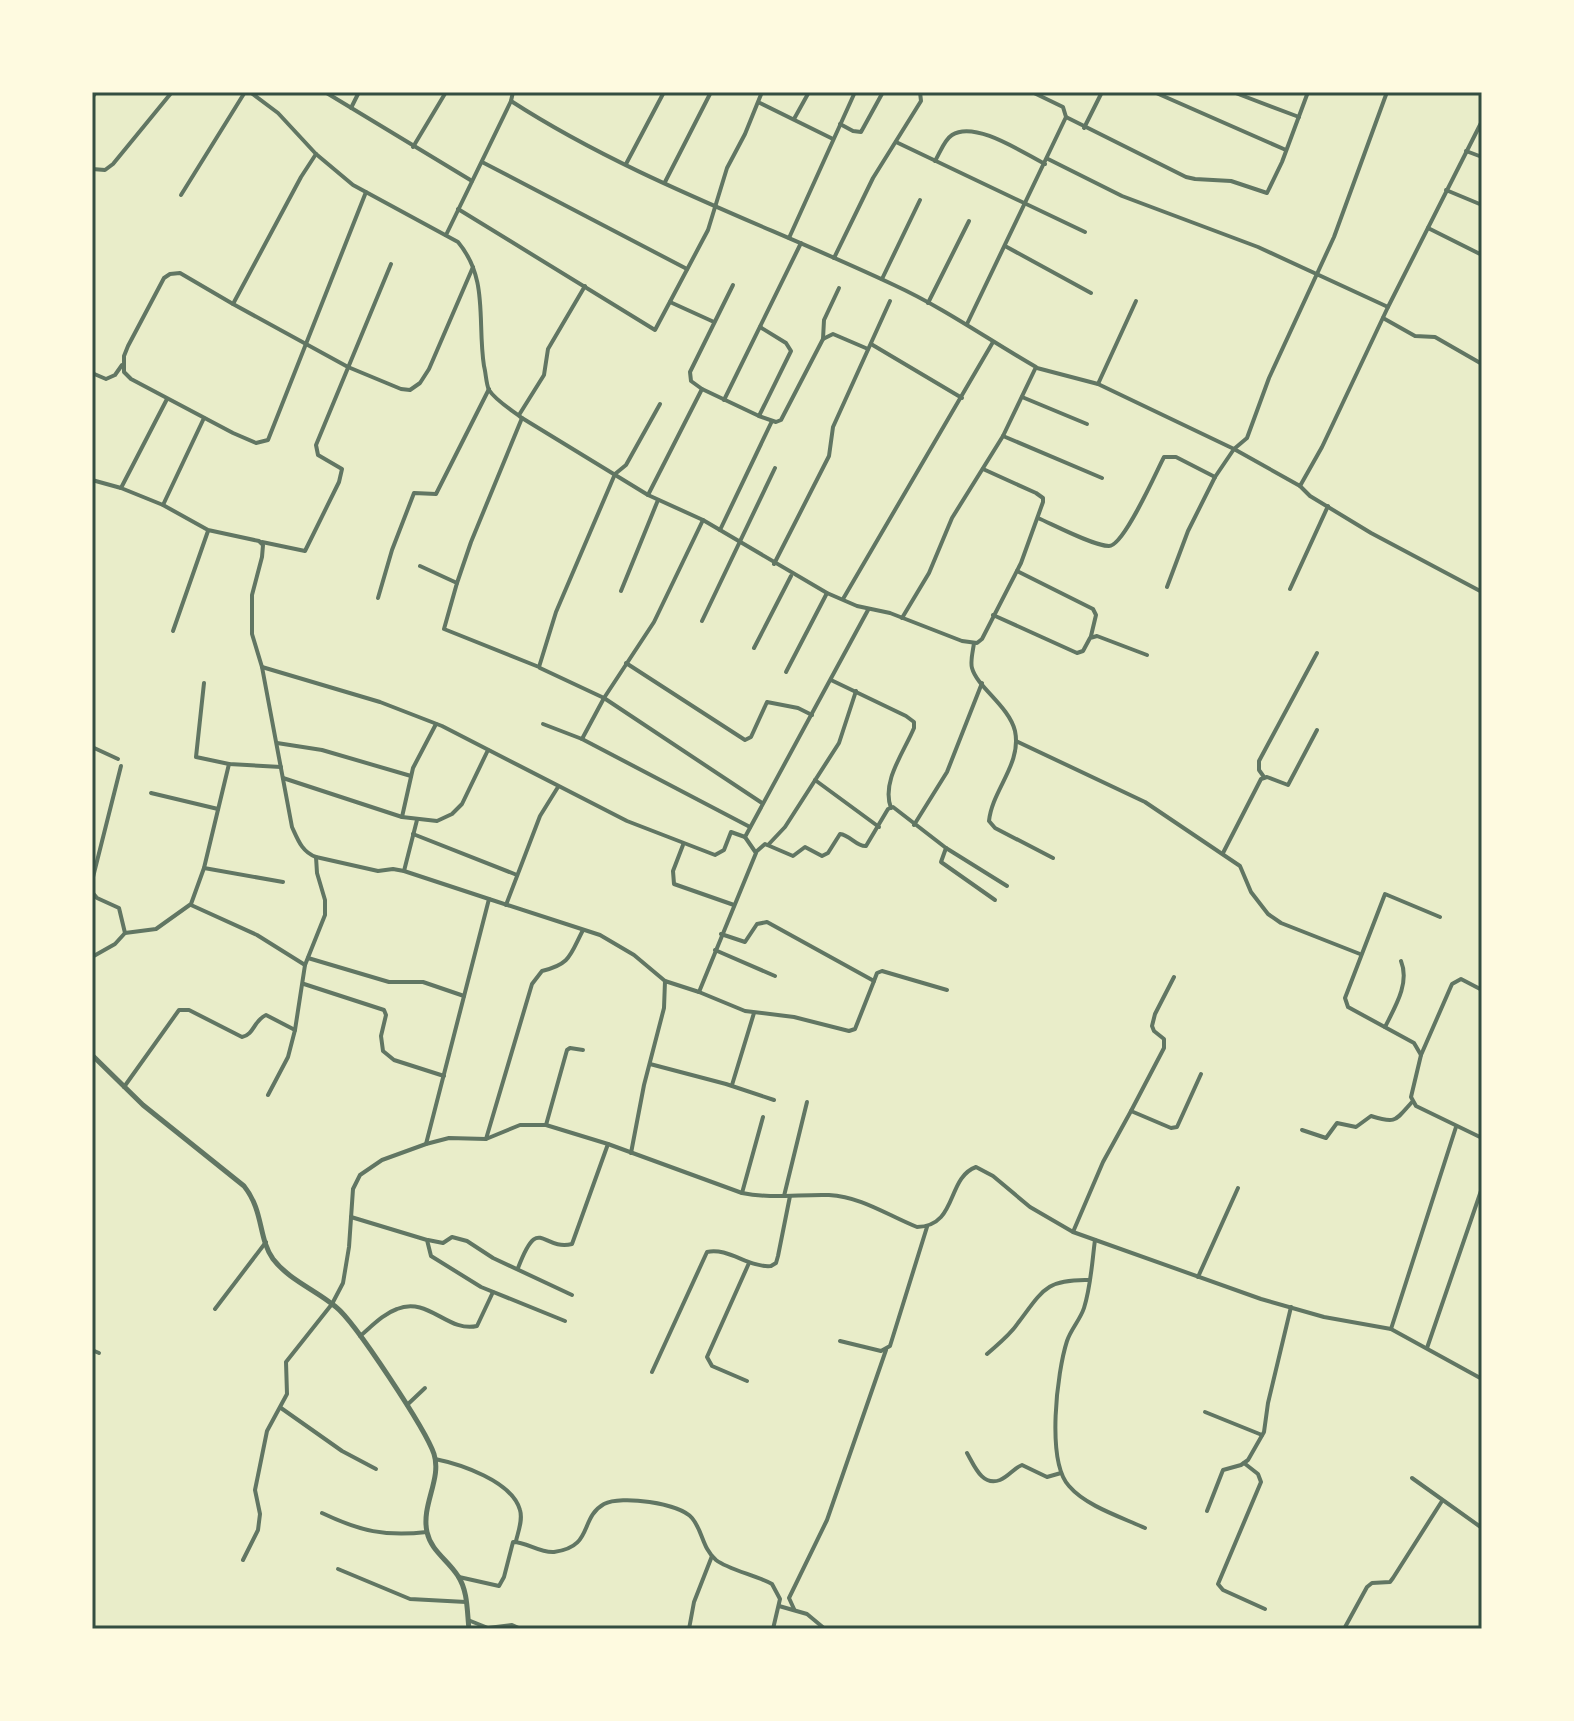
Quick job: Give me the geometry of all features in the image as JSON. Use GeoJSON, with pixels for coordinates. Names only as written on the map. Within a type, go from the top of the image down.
{"type":"FeatureCollection","features":[{"type":"Feature","properties":{"kind":"street"},"geometry":{"type":"LineString","coordinates":[[92,98],[96,92]]}},
{"type":"Feature","properties":{"kind":"street"},"geometry":{"type":"LineString","coordinates":[[92,169],[105,170],[113,164],[172,92]]}},
{"type":"Feature","properties":{"kind":"street"},"geometry":{"type":"LineString","coordinates":[[181,195],[248,92],[286,120],[338,174],[458,242],[474,265],[479,282],[483,354],[489,389],[436,494],[414,493],[378,598]]}},
{"type":"Feature","properties":{"kind":"street"},"geometry":{"type":"LineString","coordinates":[[325,92],[472,181]]}},
{"type":"Feature","properties":{"kind":"street"},"geometry":{"type":"LineString","coordinates":[[351,108],[359,92]]}},
{"type":"Feature","properties":{"kind":"street"},"geometry":{"type":"LineString","coordinates":[[413,147],[446,92]]}},
{"type":"Feature","properties":{"kind":"street"},"geometry":{"type":"LineString","coordinates":[[446,235],[513,92]]}},
{"type":"Feature","properties":{"kind":"street"},"geometry":{"type":"LineString","coordinates":[[626,164],[664,92]]}},
{"type":"Feature","properties":{"kind":"street"},"geometry":{"type":"LineString","coordinates":[[665,182],[711,92]]}},
{"type":"Feature","properties":{"kind":"street"},"geometry":{"type":"LineString","coordinates":[[458,209],[655,330],[708,230],[727,168],[762,92]]}},
{"type":"Feature","properties":{"kind":"street"},"geometry":{"type":"LineString","coordinates":[[794,119],[809,92]]}},
{"type":"Feature","properties":{"kind":"street"},"geometry":{"type":"LineString","coordinates":[[789,238],[855,92]]}},
{"type":"Feature","properties":{"kind":"street"},"geometry":{"type":"LineString","coordinates":[[840,124],[861,132],[883,92]]}},
{"type":"Feature","properties":{"kind":"street"},"geometry":{"type":"LineString","coordinates":[[834,258],[873,178],[921,101],[920,92]]}},
{"type":"Feature","properties":{"kind":"street"},"geometry":{"type":"LineString","coordinates":[[967,325],[1066,117],[1063,107],[1032,92]]}},
{"type":"Feature","properties":{"kind":"street"},"geometry":{"type":"LineString","coordinates":[[1084,128],[1102,92]]}},
{"type":"Feature","properties":{"kind":"street"},"geometry":{"type":"LineString","coordinates":[[1154,92],[1286,150]]}},
{"type":"Feature","properties":{"kind":"street"},"geometry":{"type":"LineString","coordinates":[[1233,92],[1299,117]]}},
{"type":"Feature","properties":{"kind":"street"},"geometry":{"type":"LineString","coordinates":[[1066,117],[1186,177],[1231,181],[1267,193],[1308,92]]}},
{"type":"Feature","properties":{"kind":"street"},"geometry":{"type":"LineString","coordinates":[[1167,587],[1188,531],[1215,477],[1234,449],[1247,438],[1264,389],[1348,201],[1387,92]]}},
{"type":"Feature","properties":{"kind":"street"},"geometry":{"type":"LineString","coordinates":[[511,101],[549,125],[626,164],[882,279],[1036,367],[1098,384],[1234,449],[1300,486],[1305,492],[1406,553],[1482,592]]}},
{"type":"Feature","properties":{"kind":"street"},"geometry":{"type":"LineString","coordinates":[[759,102],[833,139]]}},
{"type":"Feature","properties":{"kind":"street"},"geometry":{"type":"LineString","coordinates":[[1300,486],[1482,121]]}},
{"type":"Feature","properties":{"kind":"street"},"geometry":{"type":"LineString","coordinates":[[935,161],[949,138],[969,130],[982,133],[1133,201],[1258,247],[1388,307]]}},
{"type":"Feature","properties":{"kind":"street"},"geometry":{"type":"LineString","coordinates":[[896,142],[1085,232]]}},
{"type":"Feature","properties":{"kind":"street"},"geometry":{"type":"LineString","coordinates":[[1466,151],[1482,157]]}},
{"type":"Feature","properties":{"kind":"street"},"geometry":{"type":"LineString","coordinates":[[233,304],[316,154]]}},
{"type":"Feature","properties":{"kind":"street"},"geometry":{"type":"LineString","coordinates":[[482,162],[687,269]]}},
{"type":"Feature","properties":{"kind":"street"},"geometry":{"type":"LineString","coordinates":[[1446,190],[1482,205]]}},
{"type":"Feature","properties":{"kind":"street"},"geometry":{"type":"LineString","coordinates":[[123,363],[124,372],[131,379],[167,399],[256,443],[268,440],[366,192]]}},
{"type":"Feature","properties":{"kind":"street"},"geometry":{"type":"LineString","coordinates":[[882,279],[920,200]]}},
{"type":"Feature","properties":{"kind":"street"},"geometry":{"type":"LineString","coordinates":[[928,303],[969,221]]}},
{"type":"Feature","properties":{"kind":"street"},"geometry":{"type":"LineString","coordinates":[[1428,228],[1482,255]]}},
{"type":"Feature","properties":{"kind":"street"},"geometry":{"type":"LineString","coordinates":[[724,400],[801,243]]}},
{"type":"Feature","properties":{"kind":"street"},"geometry":{"type":"LineString","coordinates":[[1005,246],[1091,293]]}},
{"type":"Feature","properties":{"kind":"street"},"geometry":{"type":"LineString","coordinates":[[92,480],[163,505],[208,530],[305,551],[342,469],[318,455],[316,445],[391,264]]}},
{"type":"Feature","properties":{"kind":"street"},"geometry":{"type":"LineString","coordinates":[[92,373],[101,378],[111,378],[123,363],[128,346],[164,278],[180,273],[348,367],[401,389],[415,388],[429,369],[474,265]]}},
{"type":"Feature","properties":{"kind":"street"},"geometry":{"type":"LineString","coordinates":[[733,285],[689,377],[695,386],[772,421],[781,420],[785,414],[823,339],[824,320],[839,288]]}},
{"type":"Feature","properties":{"kind":"street"},"geometry":{"type":"LineString","coordinates":[[585,286],[548,349],[544,375],[520,417],[471,542],[444,629],[539,667],[604,698],[762,803]]}},
{"type":"Feature","properties":{"kind":"street"},"geometry":{"type":"LineString","coordinates":[[774,564],[829,456],[833,427],[890,301]]}},
{"type":"Feature","properties":{"kind":"street"},"geometry":{"type":"LineString","coordinates":[[1098,384],[1136,301]]}},
{"type":"Feature","properties":{"kind":"street"},"geometry":{"type":"LineString","coordinates":[[670,302],[714,322]]}},
{"type":"Feature","properties":{"kind":"street"},"geometry":{"type":"LineString","coordinates":[[1383,318],[1415,336],[1435,337],[1482,364]]}},
{"type":"Feature","properties":{"kind":"street"},"geometry":{"type":"LineString","coordinates":[[759,416],[791,351],[786,343],[760,327]]}},
{"type":"Feature","properties":{"kind":"street"},"geometry":{"type":"LineString","coordinates":[[823,339],[833,334],[869,347],[962,398]]}},
{"type":"Feature","properties":{"kind":"street"},"geometry":{"type":"LineString","coordinates":[[843,600],[993,342]]}},
{"type":"Feature","properties":{"kind":"street"},"geometry":{"type":"LineString","coordinates":[[902,618],[929,573],[952,518],[1003,436],[1036,367]]}},
{"type":"Feature","properties":{"kind":"street"},"geometry":{"type":"LineString","coordinates":[[489,389],[520,417],[648,495],[703,520],[792,575],[843,600],[974,643],[982,639],[1017,571],[1043,498],[983,469]]}},
{"type":"Feature","properties":{"kind":"street"},"geometry":{"type":"LineString","coordinates":[[648,495],[702,389]]}},
{"type":"Feature","properties":{"kind":"street"},"geometry":{"type":"LineString","coordinates":[[1022,397],[1087,424]]}},
{"type":"Feature","properties":{"kind":"street"},"geometry":{"type":"LineString","coordinates":[[121,488],[167,399]]}},
{"type":"Feature","properties":{"kind":"street"},"geometry":{"type":"LineString","coordinates":[[539,667],[556,612],[615,474],[620,473],[635,451],[660,404]]}},
{"type":"Feature","properties":{"kind":"street"},"geometry":{"type":"LineString","coordinates":[[163,505],[204,418]]}},
{"type":"Feature","properties":{"kind":"street"},"geometry":{"type":"LineString","coordinates":[[720,530],[772,421]]}},
{"type":"Feature","properties":{"kind":"street"},"geometry":{"type":"LineString","coordinates":[[1003,436],[1102,478]]}},
{"type":"Feature","properties":{"kind":"street"},"geometry":{"type":"LineString","coordinates":[[1038,518],[1111,546],[1116,545],[1164,457],[1176,457],[1215,477]]}},
{"type":"Feature","properties":{"kind":"street"},"geometry":{"type":"LineString","coordinates":[[702,621],[775,468]]}},
{"type":"Feature","properties":{"kind":"street"},"geometry":{"type":"LineString","coordinates":[[621,591],[658,500]]}},
{"type":"Feature","properties":{"kind":"street"},"geometry":{"type":"LineString","coordinates":[[1290,589],[1328,506]]}},
{"type":"Feature","properties":{"kind":"street"},"geometry":{"type":"LineString","coordinates":[[582,739],[604,698],[654,622],[703,520]]}},
{"type":"Feature","properties":{"kind":"street"},"geometry":{"type":"LineString","coordinates":[[173,631],[208,530]]}},
{"type":"Feature","properties":{"kind":"street"},"geometry":{"type":"LineString","coordinates":[[259,541],[264,550],[251,609],[252,634],[262,667],[292,827],[305,852],[378,871],[404,871],[600,935],[634,955],[665,981],[754,1013],[776,1013],[853,1031],[877,973],[882,971],[947,990]]}},
{"type":"Feature","properties":{"kind":"street"},"geometry":{"type":"LineString","coordinates":[[420,566],[457,583]]}},
{"type":"Feature","properties":{"kind":"street"},"geometry":{"type":"LineString","coordinates":[[993,615],[1077,653],[1083,651],[1096,615],[1093,609],[1017,571]]}},
{"type":"Feature","properties":{"kind":"street"},"geometry":{"type":"LineString","coordinates":[[754,648],[792,575]]}},
{"type":"Feature","properties":{"kind":"street"},"geometry":{"type":"LineString","coordinates":[[786,672],[827,593]]}},
{"type":"Feature","properties":{"kind":"street"},"geometry":{"type":"LineString","coordinates":[[745,837],[869,609]]}},
{"type":"Feature","properties":{"kind":"street"},"geometry":{"type":"LineString","coordinates":[[1090,638],[1104,637],[1147,655]]}},
{"type":"Feature","properties":{"kind":"street"},"geometry":{"type":"LineString","coordinates":[[974,643],[971,666],[1011,721],[1016,741],[989,821],[995,828],[1053,858]]}},
{"type":"Feature","properties":{"kind":"street"},"geometry":{"type":"LineString","coordinates":[[1317,653],[1259,761],[1259,770],[1264,777],[1288,785],[1317,730]]}},
{"type":"Feature","properties":{"kind":"street"},"geometry":{"type":"LineString","coordinates":[[626,663],[742,739],[751,737],[767,702],[798,708],[812,715]]}},
{"type":"Feature","properties":{"kind":"street"},"geometry":{"type":"LineString","coordinates":[[262,667],[380,702],[436,724],[627,821],[683,844],[715,855],[724,850],[731,832],[745,837],[756,853]]}},
{"type":"Feature","properties":{"kind":"street"},"geometry":{"type":"LineString","coordinates":[[831,680],[914,722],[891,781],[887,796],[891,808]]}},
{"type":"Feature","properties":{"kind":"street"},"geometry":{"type":"LineString","coordinates":[[914,825],[947,772],[982,682]]}},
{"type":"Feature","properties":{"kind":"street"},"geometry":{"type":"LineString","coordinates":[[204,683],[194,753],[199,759],[281,767]]}},
{"type":"Feature","properties":{"kind":"street"},"geometry":{"type":"LineString","coordinates":[[768,845],[785,827],[844,733],[856,691]]}},
{"type":"Feature","properties":{"kind":"street"},"geometry":{"type":"LineString","coordinates":[[402,817],[417,758],[436,724]]}},
{"type":"Feature","properties":{"kind":"street"},"geometry":{"type":"LineString","coordinates":[[543,724],[582,739],[751,827]]}},
{"type":"Feature","properties":{"kind":"street"},"geometry":{"type":"LineString","coordinates":[[1016,741],[1145,802],[1240,866],[1251,892],[1268,914],[1281,923],[1360,954]]}},
{"type":"Feature","properties":{"kind":"street"},"geometry":{"type":"LineString","coordinates":[[277,743],[322,750],[411,776]]}},
{"type":"Feature","properties":{"kind":"street"},"geometry":{"type":"LineString","coordinates":[[92,747],[118,759]]}},
{"type":"Feature","properties":{"kind":"street"},"geometry":{"type":"LineString","coordinates":[[283,778],[402,817],[437,821],[462,804],[488,750]]}},
{"type":"Feature","properties":{"kind":"street"},"geometry":{"type":"LineString","coordinates":[[92,957],[115,944],[125,933],[156,929],[191,904],[204,868],[229,764]]}},
{"type":"Feature","properties":{"kind":"street"},"geometry":{"type":"LineString","coordinates":[[92,881],[121,766]]}},
{"type":"Feature","properties":{"kind":"street"},"geometry":{"type":"LineString","coordinates":[[1223,853],[1264,777]]}},
{"type":"Feature","properties":{"kind":"street"},"geometry":{"type":"LineString","coordinates":[[815,780],[879,827]]}},
{"type":"Feature","properties":{"kind":"street"},"geometry":{"type":"LineString","coordinates":[[506,905],[540,816],[558,787]]}},
{"type":"Feature","properties":{"kind":"street"},"geometry":{"type":"LineString","coordinates":[[151,793],[218,809]]}},
{"type":"Feature","properties":{"kind":"street"},"geometry":{"type":"LineString","coordinates":[[891,808],[896,808],[946,848],[1007,886]]}},
{"type":"Feature","properties":{"kind":"street"},"geometry":{"type":"LineString","coordinates":[[699,992],[761,845],[768,845],[790,856],[805,847],[822,856],[828,853],[840,834],[863,847],[869,843],[891,808]]}},
{"type":"Feature","properties":{"kind":"street"},"geometry":{"type":"LineString","coordinates":[[404,871],[417,820]]}},
{"type":"Feature","properties":{"kind":"street"},"geometry":{"type":"LineString","coordinates":[[413,834],[517,875]]}},
{"type":"Feature","properties":{"kind":"street"},"geometry":{"type":"LineString","coordinates":[[683,844],[673,871],[674,884],[734,905]]}},
{"type":"Feature","properties":{"kind":"street"},"geometry":{"type":"LineString","coordinates":[[946,848],[941,862],[995,900]]}},
{"type":"Feature","properties":{"kind":"street"},"geometry":{"type":"LineString","coordinates":[[268,1095],[288,1057],[305,965],[325,915],[316,857]]}},
{"type":"Feature","properties":{"kind":"street"},"geometry":{"type":"LineString","coordinates":[[204,868],[283,882]]}},
{"type":"Feature","properties":{"kind":"street"},"geometry":{"type":"LineString","coordinates":[[92,892],[97,898],[119,908],[125,933]]}},
{"type":"Feature","properties":{"kind":"street"},"geometry":{"type":"LineString","coordinates":[[1421,1055],[1414,1043],[1345,1003],[1346,991],[1381,900],[1387,893],[1440,917]]}},
{"type":"Feature","properties":{"kind":"street"},"geometry":{"type":"LineString","coordinates":[[426,1144],[489,899]]}},
{"type":"Feature","properties":{"kind":"street"},"geometry":{"type":"LineString","coordinates":[[191,904],[257,935],[305,965]]}},
{"type":"Feature","properties":{"kind":"street"},"geometry":{"type":"LineString","coordinates":[[721,934],[745,942],[760,922],[772,923],[874,981]]}},
{"type":"Feature","properties":{"kind":"street"},"geometry":{"type":"LineString","coordinates":[[486,1139],[532,984],[542,971],[554,969],[566,960],[583,930]]}},
{"type":"Feature","properties":{"kind":"street"},"geometry":{"type":"LineString","coordinates":[[715,950],[775,976]]}},
{"type":"Feature","properties":{"kind":"street"},"geometry":{"type":"LineString","coordinates":[[308,958],[389,982],[423,982],[464,996]]}},
{"type":"Feature","properties":{"kind":"street"},"geometry":{"type":"LineString","coordinates":[[1385,1027],[1401,992],[1405,973],[1401,961]]}},
{"type":"Feature","properties":{"kind":"street"},"geometry":{"type":"LineString","coordinates":[[1073,1232],[1103,1162],[1164,1048],[1164,1039],[1154,1031],[1153,1021],[1174,977]]}},
{"type":"Feature","properties":{"kind":"street"},"geometry":{"type":"LineString","coordinates":[[1302,1130],[1326,1138],[1337,1123],[1356,1127],[1371,1116],[1388,1122],[1394,1120],[1412,1102],[1421,1055],[1452,984],[1461,979],[1482,990]]}},
{"type":"Feature","properties":{"kind":"street"},"geometry":{"type":"LineString","coordinates":[[631,1153],[664,1008],[665,981]]}},
{"type":"Feature","properties":{"kind":"street"},"geometry":{"type":"LineString","coordinates":[[303,984],[384,1010],[383,1051],[394,1060],[444,1076]]}},
{"type":"Feature","properties":{"kind":"street"},"geometry":{"type":"LineString","coordinates":[[124,1087],[179,1010],[189,1010],[242,1037],[250,1034],[259,1019],[266,1015],[295,1030]]}},
{"type":"Feature","properties":{"kind":"street"},"geometry":{"type":"LineString","coordinates":[[732,1085],[754,1013]]}},
{"type":"Feature","properties":{"kind":"street"},"geometry":{"type":"LineString","coordinates":[[546,1125],[567,1050],[583,1050]]}},
{"type":"Feature","properties":{"kind":"street"},"geometry":{"type":"LineString","coordinates":[[92,1055],[124,1087],[244,1186],[259,1212],[272,1257],[280,1267],[349,1320],[406,1406],[435,1459],[426,1513],[427,1532],[437,1552],[459,1577],[469,1629]]}},
{"type":"Feature","properties":{"kind":"street"},"geometry":{"type":"LineString","coordinates":[[649,1064],[732,1085],[774,1100]]}},
{"type":"Feature","properties":{"kind":"street"},"geometry":{"type":"LineString","coordinates":[[1131,1111],[1171,1128],[1177,1127],[1201,1074]]}},
{"type":"Feature","properties":{"kind":"street"},"geometry":{"type":"LineString","coordinates":[[652,1372],[707,1252],[716,1251],[764,1267],[776,1263],[807,1102]]}},
{"type":"Feature","properties":{"kind":"street"},"geometry":{"type":"LineString","coordinates":[[1412,1102],[1456,1127],[1481,1136]]}},
{"type":"Feature","properties":{"kind":"street"},"geometry":{"type":"LineString","coordinates":[[742,1193],[763,1117]]}},
{"type":"Feature","properties":{"kind":"street"},"geometry":{"type":"LineString","coordinates":[[243,1560],[260,1522],[255,1490],[267,1431],[287,1394],[285,1366],[288,1357],[340,1292],[346,1271],[353,1189],[360,1175],[382,1160],[426,1144],[449,1138],[486,1139],[520,1125],[546,1125],[742,1193],[830,1195],[855,1199],[917,1227],[927,1227],[941,1218],[964,1175],[976,1167],[993,1176],[1030,1207],[1073,1232],[1291,1307],[1324,1317],[1391,1329],[1482,1379]]}},
{"type":"Feature","properties":{"kind":"street"},"geometry":{"type":"LineString","coordinates":[[1391,1329],[1456,1127]]}},
{"type":"Feature","properties":{"kind":"street"},"geometry":{"type":"LineString","coordinates":[[518,1268],[532,1240],[542,1238],[564,1245],[572,1244],[608,1144]]}},
{"type":"Feature","properties":{"kind":"street"},"geometry":{"type":"LineString","coordinates":[[1198,1277],[1238,1188]]}},
{"type":"Feature","properties":{"kind":"street"},"geometry":{"type":"LineString","coordinates":[[1427,1348],[1482,1188]]}},
{"type":"Feature","properties":{"kind":"street"},"geometry":{"type":"LineString","coordinates":[[351,1217],[441,1243],[449,1237],[459,1238],[572,1295]]}},
{"type":"Feature","properties":{"kind":"street"},"geometry":{"type":"LineString","coordinates":[[794,1609],[789,1598],[827,1520],[886,1350],[894,1338],[927,1227]]}},
{"type":"Feature","properties":{"kind":"street"},"geometry":{"type":"LineString","coordinates":[[427,1240],[431,1256],[463,1277],[565,1321]]}},
{"type":"Feature","properties":{"kind":"street"},"geometry":{"type":"LineString","coordinates":[[1095,1240],[1084,1308],[1066,1344],[1056,1396],[1061,1473],[1067,1484],[1082,1497],[1145,1528]]}},
{"type":"Feature","properties":{"kind":"street"},"geometry":{"type":"LineString","coordinates":[[215,1309],[266,1242]]}},
{"type":"Feature","properties":{"kind":"street"},"geometry":{"type":"LineString","coordinates":[[747,1381],[712,1366],[707,1357],[749,1263]]}},
{"type":"Feature","properties":{"kind":"street"},"geometry":{"type":"LineString","coordinates":[[987,1354],[1016,1326],[1042,1290],[1061,1281],[1089,1280]]}},
{"type":"Feature","properties":{"kind":"street"},"geometry":{"type":"LineString","coordinates":[[360,1336],[387,1313],[403,1307],[427,1309],[455,1325],[477,1326],[493,1292]]}},
{"type":"Feature","properties":{"kind":"street"},"geometry":{"type":"LineString","coordinates":[[1207,1511],[1223,1470],[1244,1463],[1262,1435],[1291,1307]]}},
{"type":"Feature","properties":{"kind":"street"},"geometry":{"type":"LineString","coordinates":[[840,1341],[886,1350]]}},
{"type":"Feature","properties":{"kind":"street"},"geometry":{"type":"LineString","coordinates":[[92,1350],[99,1353]]}},
{"type":"Feature","properties":{"kind":"street"},"geometry":{"type":"LineString","coordinates":[[406,1406],[425,1388]]}},
{"type":"Feature","properties":{"kind":"street"},"geometry":{"type":"LineString","coordinates":[[281,1408],[342,1451],[376,1469]]}},
{"type":"Feature","properties":{"kind":"street"},"geometry":{"type":"LineString","coordinates":[[1205,1412],[1262,1435]]}},
{"type":"Feature","properties":{"kind":"street"},"geometry":{"type":"LineString","coordinates":[[967,1453],[981,1477],[988,1480],[1000,1480],[1022,1465],[1047,1477],[1061,1473]]}},
{"type":"Feature","properties":{"kind":"street"},"geometry":{"type":"LineString","coordinates":[[435,1459],[474,1470],[512,1496],[521,1515],[516,1541],[512,1544],[499,1586],[459,1577]]}},
{"type":"Feature","properties":{"kind":"street"},"geometry":{"type":"LineString","coordinates":[[1244,1463],[1258,1474],[1261,1482],[1218,1584],[1223,1590],[1265,1609]]}},
{"type":"Feature","properties":{"kind":"street"},"geometry":{"type":"LineString","coordinates":[[1412,1478],[1482,1528]]}},
{"type":"Feature","properties":{"kind":"street"},"geometry":{"type":"LineString","coordinates":[[516,1541],[545,1552],[569,1549],[582,1540],[598,1508],[607,1503],[633,1499],[682,1510],[692,1517],[712,1556],[724,1565],[757,1575],[778,1590],[779,1606],[773,1629]]}},
{"type":"Feature","properties":{"kind":"street"},"geometry":{"type":"LineString","coordinates":[[1344,1629],[1367,1587],[1372,1583],[1390,1582],[1442,1501]]}},
{"type":"Feature","properties":{"kind":"street"},"geometry":{"type":"LineString","coordinates":[[322,1513],[360,1531],[399,1534],[427,1532]]}},
{"type":"Feature","properties":{"kind":"street"},"geometry":{"type":"LineString","coordinates":[[689,1629],[694,1602],[712,1556]]}},
{"type":"Feature","properties":{"kind":"street"},"geometry":{"type":"LineString","coordinates":[[338,1569],[410,1599],[466,1602]]}},
{"type":"Feature","properties":{"kind":"street"},"geometry":{"type":"LineString","coordinates":[[779,1606],[807,1614],[825,1629]]}},
{"type":"Feature","properties":{"kind":"street"},"geometry":{"type":"LineString","coordinates":[[468,1620],[488,1628],[512,1625],[521,1629]]}}]}
